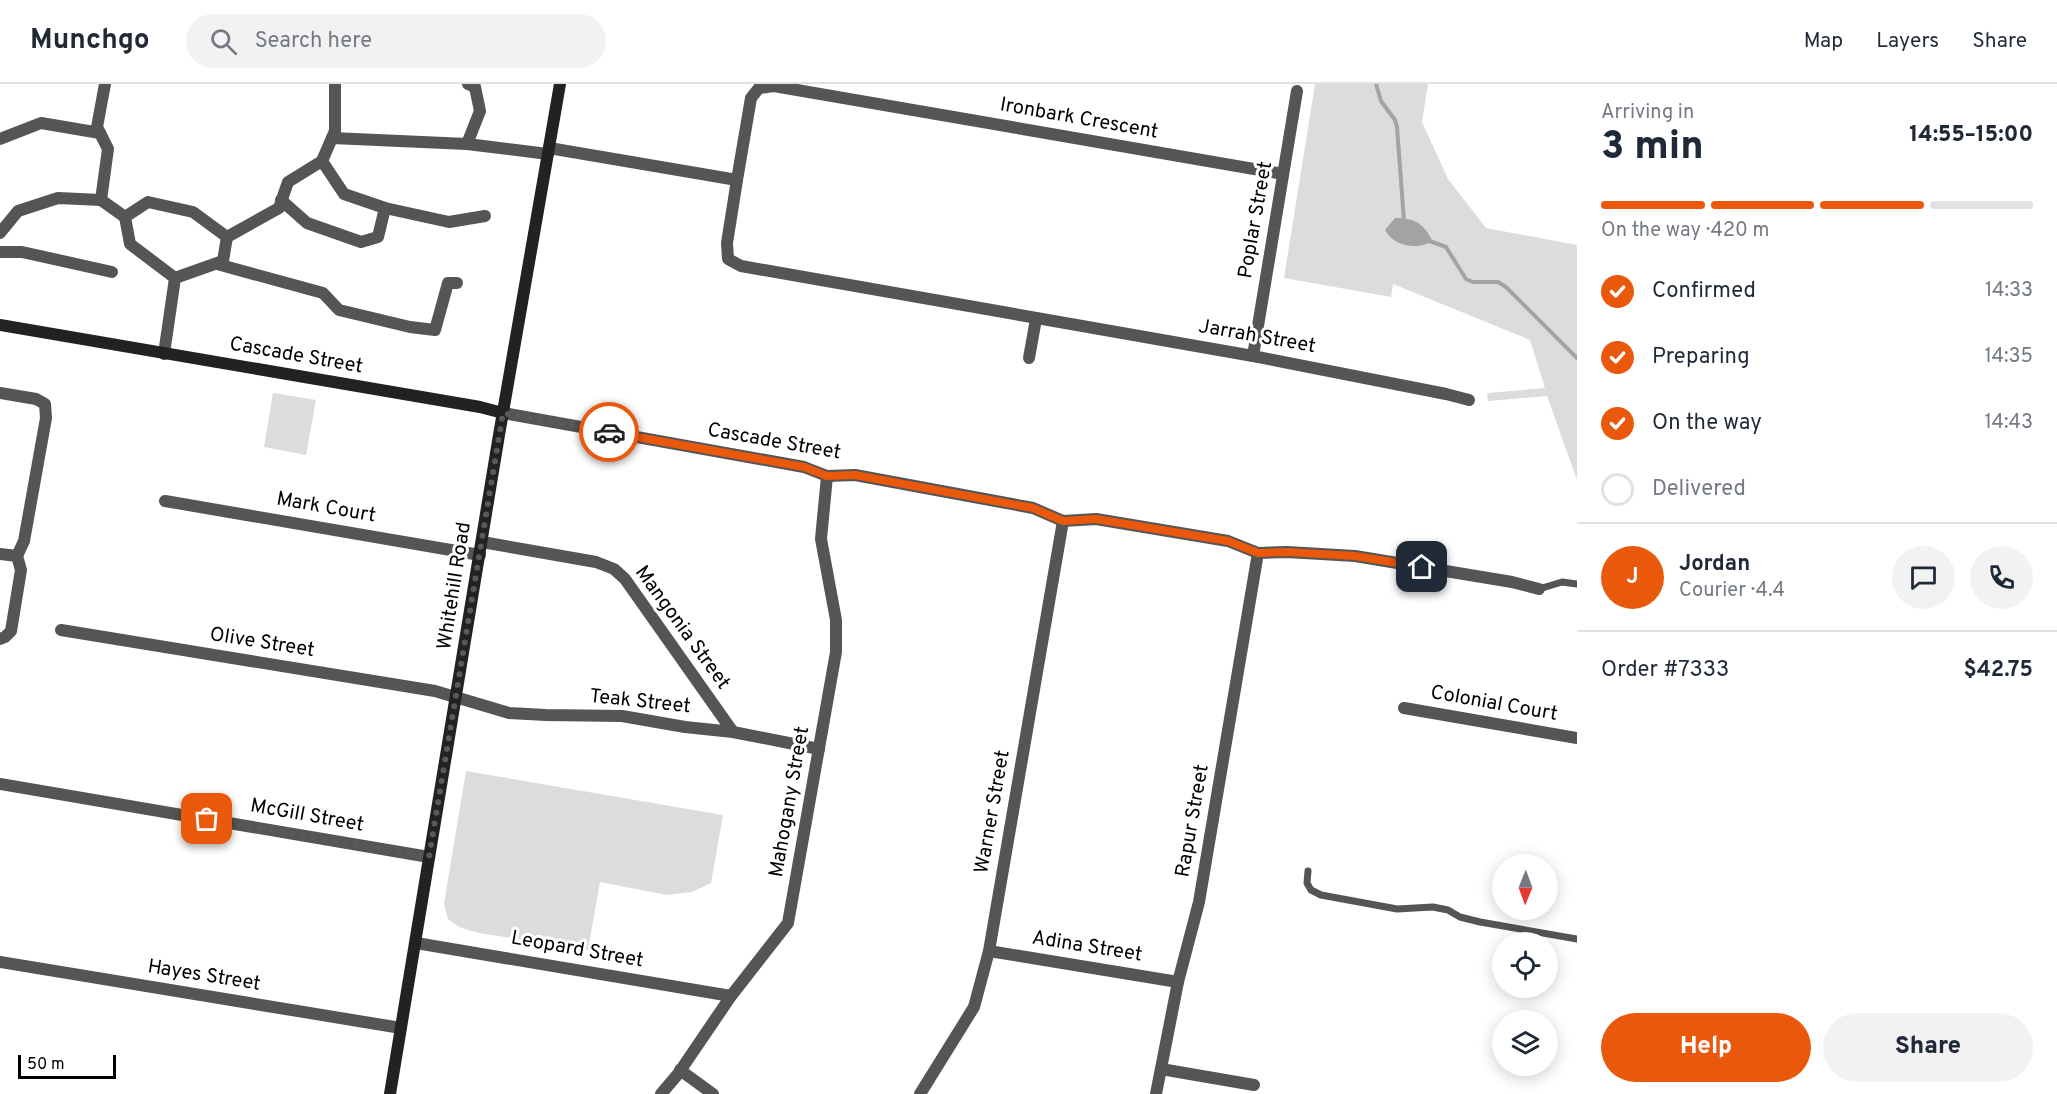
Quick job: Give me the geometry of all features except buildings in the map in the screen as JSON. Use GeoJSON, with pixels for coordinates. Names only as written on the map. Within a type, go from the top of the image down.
{"type":"FeatureCollection","features":[{"type":"Feature","properties":{"kind":"street"},"geometry":{"type":"LineString","coordinates":[[101,200],[108,150],[97,127],[105,84]]}},
{"type":"Feature","properties":{"kind":"street"},"geometry":{"type":"LineString","coordinates":[[226,237],[279,208],[288,182],[322,161],[335,131],[335,84]]}},
{"type":"Feature","properties":{"kind":"street"},"geometry":{"type":"LineString","coordinates":[[467,144],[480,111],[475,87],[468,84]]}},
{"type":"Feature","properties":{"kind":"street","name":"Whitehill Road"},"geometry":{"type":"LineString","coordinates":[[390,1094],[560,84]]}},
{"type":"Feature","properties":{"kind":"street","name":"Ironbark Crescent"},"geometry":{"type":"LineString","coordinates":[[738,180],[751,98],[759,88],[774,86],[1283,174]]}},
{"type":"Feature","properties":{"kind":"street","name":"Poplar Street"},"geometry":{"type":"LineString","coordinates":[[1252,356],[1297,91]]}},
{"type":"Feature","properties":{"kind":"street"},"geometry":{"type":"LineString","coordinates":[[0,139],[41,123],[100,134]]}},
{"type":"Feature","properties":{"kind":"street"},"geometry":{"type":"LineString","coordinates":[[332,138],[467,144],[549,151],[738,180]]}},
{"type":"Feature","properties":{"kind":"street"},"geometry":{"type":"LineString","coordinates":[[322,161],[344,194],[385,208],[449,222],[485,216]]}},
{"type":"Feature","properties":{"kind":"street","name":"Jarrah Street"},"geometry":{"type":"LineString","coordinates":[[738,180],[727,243],[728,259],[741,266],[1252,356],[1469,400]]}},
{"type":"Feature","properties":{"kind":"street"},"geometry":{"type":"LineString","coordinates":[[0,233],[18,212],[58,198],[101,200],[125,218],[130,244],[175,278]]}},
{"type":"Feature","properties":{"kind":"street"},"geometry":{"type":"LineString","coordinates":[[281,200],[308,223],[361,242],[378,237],[385,208]]}},
{"type":"Feature","properties":{"kind":"street"},"geometry":{"type":"LineString","coordinates":[[125,218],[148,202],[193,212],[226,237]]}},
{"type":"Feature","properties":{"kind":"street"},"geometry":{"type":"LineString","coordinates":[[175,278],[223,261],[226,237]]}},
{"type":"Feature","properties":{"kind":"street"},"geometry":{"type":"LineString","coordinates":[[0,252],[22,252],[112,272]]}},
{"type":"Feature","properties":{"kind":"street"},"geometry":{"type":"LineString","coordinates":[[217,264],[323,293],[339,310],[410,327],[435,330],[448,284],[457,283]]}},
{"type":"Feature","properties":{"kind":"street"},"geometry":{"type":"LineString","coordinates":[[164,354],[175,278]]}},
{"type":"Feature","properties":{"kind":"street"},"geometry":{"type":"LineString","coordinates":[[1029,358],[1036,319]]}},
{"type":"Feature","properties":{"kind":"street","name":"Cascade Street"},"geometry":{"type":"LineString","coordinates":[[0,325],[480,407],[804,467],[827,476],[855,475],[1033,508],[1063,521],[1096,519],[1228,541],[1258,553],[1287,552],[1355,556],[1512,582],[1539,589]]}},
{"type":"Feature","properties":{"kind":"street"},"geometry":{"type":"LineString","coordinates":[[0,393],[36,399],[45,404],[46,418],[24,541],[17,556],[21,570],[13,622],[11,631],[0,639]]}},
{"type":"Feature","properties":{"kind":"street","name":"Mahogany Street"},"geometry":{"type":"LineString","coordinates":[[661,1094],[731,996],[788,923],[836,652],[836,620],[821,539],[827,476]]}},
{"type":"Feature","properties":{"kind":"street","name":"Mark Court"},"geometry":{"type":"LineString","coordinates":[[165,501],[481,548]]}},
{"type":"Feature","properties":{"kind":"street","name":"Warner Street"},"geometry":{"type":"LineString","coordinates":[[920,1094],[974,1007],[989,951],[1063,521]]}},
{"type":"Feature","properties":{"kind":"street","name":"Mangonia Street"},"geometry":{"type":"LineString","coordinates":[[481,548],[596,562],[614,569],[625,579],[733,732]]}},
{"type":"Feature","properties":{"kind":"street","name":"Rapur Street"},"geometry":{"type":"LineString","coordinates":[[1156,1094],[1178,982],[1199,902],[1258,553]]}},
{"type":"Feature","properties":{"kind":"street"},"geometry":{"type":"LineString","coordinates":[[0,554],[17,556]]}},
{"type":"Feature","properties":{"kind":"street","name":"Olive Street"},"geometry":{"type":"LineString","coordinates":[[61,630],[435,691],[457,698]]}},
{"type":"Feature","properties":{"kind":"street","name":"Teak Street"},"geometry":{"type":"LineString","coordinates":[[457,698],[509,712],[622,716],[685,727],[733,732],[819,749]]}},
{"type":"Feature","properties":{"kind":"street","name":"Colonial Court"},"geometry":{"type":"LineString","coordinates":[[1404,708],[1577,738]]}},
{"type":"Feature","properties":{"kind":"street","name":"McGill Street"},"geometry":{"type":"LineString","coordinates":[[0,784],[429,857]]}},
{"type":"Feature","properties":{"kind":"street","name":"Leopard Street"},"geometry":{"type":"LineString","coordinates":[[416,943],[731,996]]}},
{"type":"Feature","properties":{"kind":"street","name":"Adina Street"},"geometry":{"type":"LineString","coordinates":[[989,951],[1178,982]]}},
{"type":"Feature","properties":{"kind":"street","name":"Hayes Street"},"geometry":{"type":"LineString","coordinates":[[0,962],[401,1028]]}},
{"type":"Feature","properties":{"kind":"street"},"geometry":{"type":"LineString","coordinates":[[680,1070],[713,1094]]}},
{"type":"Feature","properties":{"kind":"street"},"geometry":{"type":"LineString","coordinates":[[1161,1070],[1254,1085]]}},
{"type":"Feature","properties":{"kind":"lane"},"geometry":{"type":"LineString","coordinates":[[1539,589],[1562,582],[1577,584]]}},
{"type":"Feature","properties":{"kind":"lane"},"geometry":{"type":"LineString","coordinates":[[1308,871],[1306,883],[1311,890],[1321,895],[1397,909],[1422,907],[1440,909],[1480,922],[1577,939]]}},
{"type":"Feature","properties":{"kind":"shaded area"},"geometry":{"type":"Polygon","coordinates":[[[1315,84],[1428,84],[1422,122],[1448,179],[1486,228],[1577,245],[1577,480],[1547,396],[1488,401],[1487,393],[1545,388],[1530,340],[1393,284],[1391,297],[1284,278],[1315,84]]]}},
{"type":"Feature","properties":{"kind":"shaded area"},"geometry":{"type":"Polygon","coordinates":[[[1395,218],[1412,220],[1420,225],[1431,238],[1429,243],[1411,246],[1398,243],[1385,230],[1395,218]]]}},
{"type":"Feature","properties":{"kind":"shaded area"},"geometry":{"type":"Polygon","coordinates":[[[273,393],[316,400],[306,455],[264,447],[273,393]]]}},
{"type":"Feature","properties":{"kind":"shaded area"},"geometry":{"type":"Polygon","coordinates":[[[466,771],[723,815],[711,883],[692,892],[667,895],[600,882],[588,950],[479,933],[459,927],[448,919],[444,904],[466,771]]]}},
{"type":"Feature","properties":{"kind":"waterway"},"geometry":{"type":"LineString","coordinates":[[1376,84],[1381,101],[1395,120],[1397,127],[1404,221]]}},
{"type":"Feature","properties":{"kind":"waterway"},"geometry":{"type":"LineString","coordinates":[[1427,240],[1446,247],[1466,279],[1473,282],[1498,282],[1506,287],[1577,358]]}},
{"type":"Feature","properties":{"kind":"way so far"},"geometry":{"type":"LineString","coordinates":[[207,819],[429,857],[503,413],[609,432]]}},
{"type":"Feature","properties":{"kind":"route"},"geometry":{"type":"LineString","coordinates":[[609,432],[804,467],[827,476],[855,475],[1033,508],[1063,521],[1096,519],[1228,541],[1258,553],[1287,552],[1355,556],[1422,567]]}}]}
